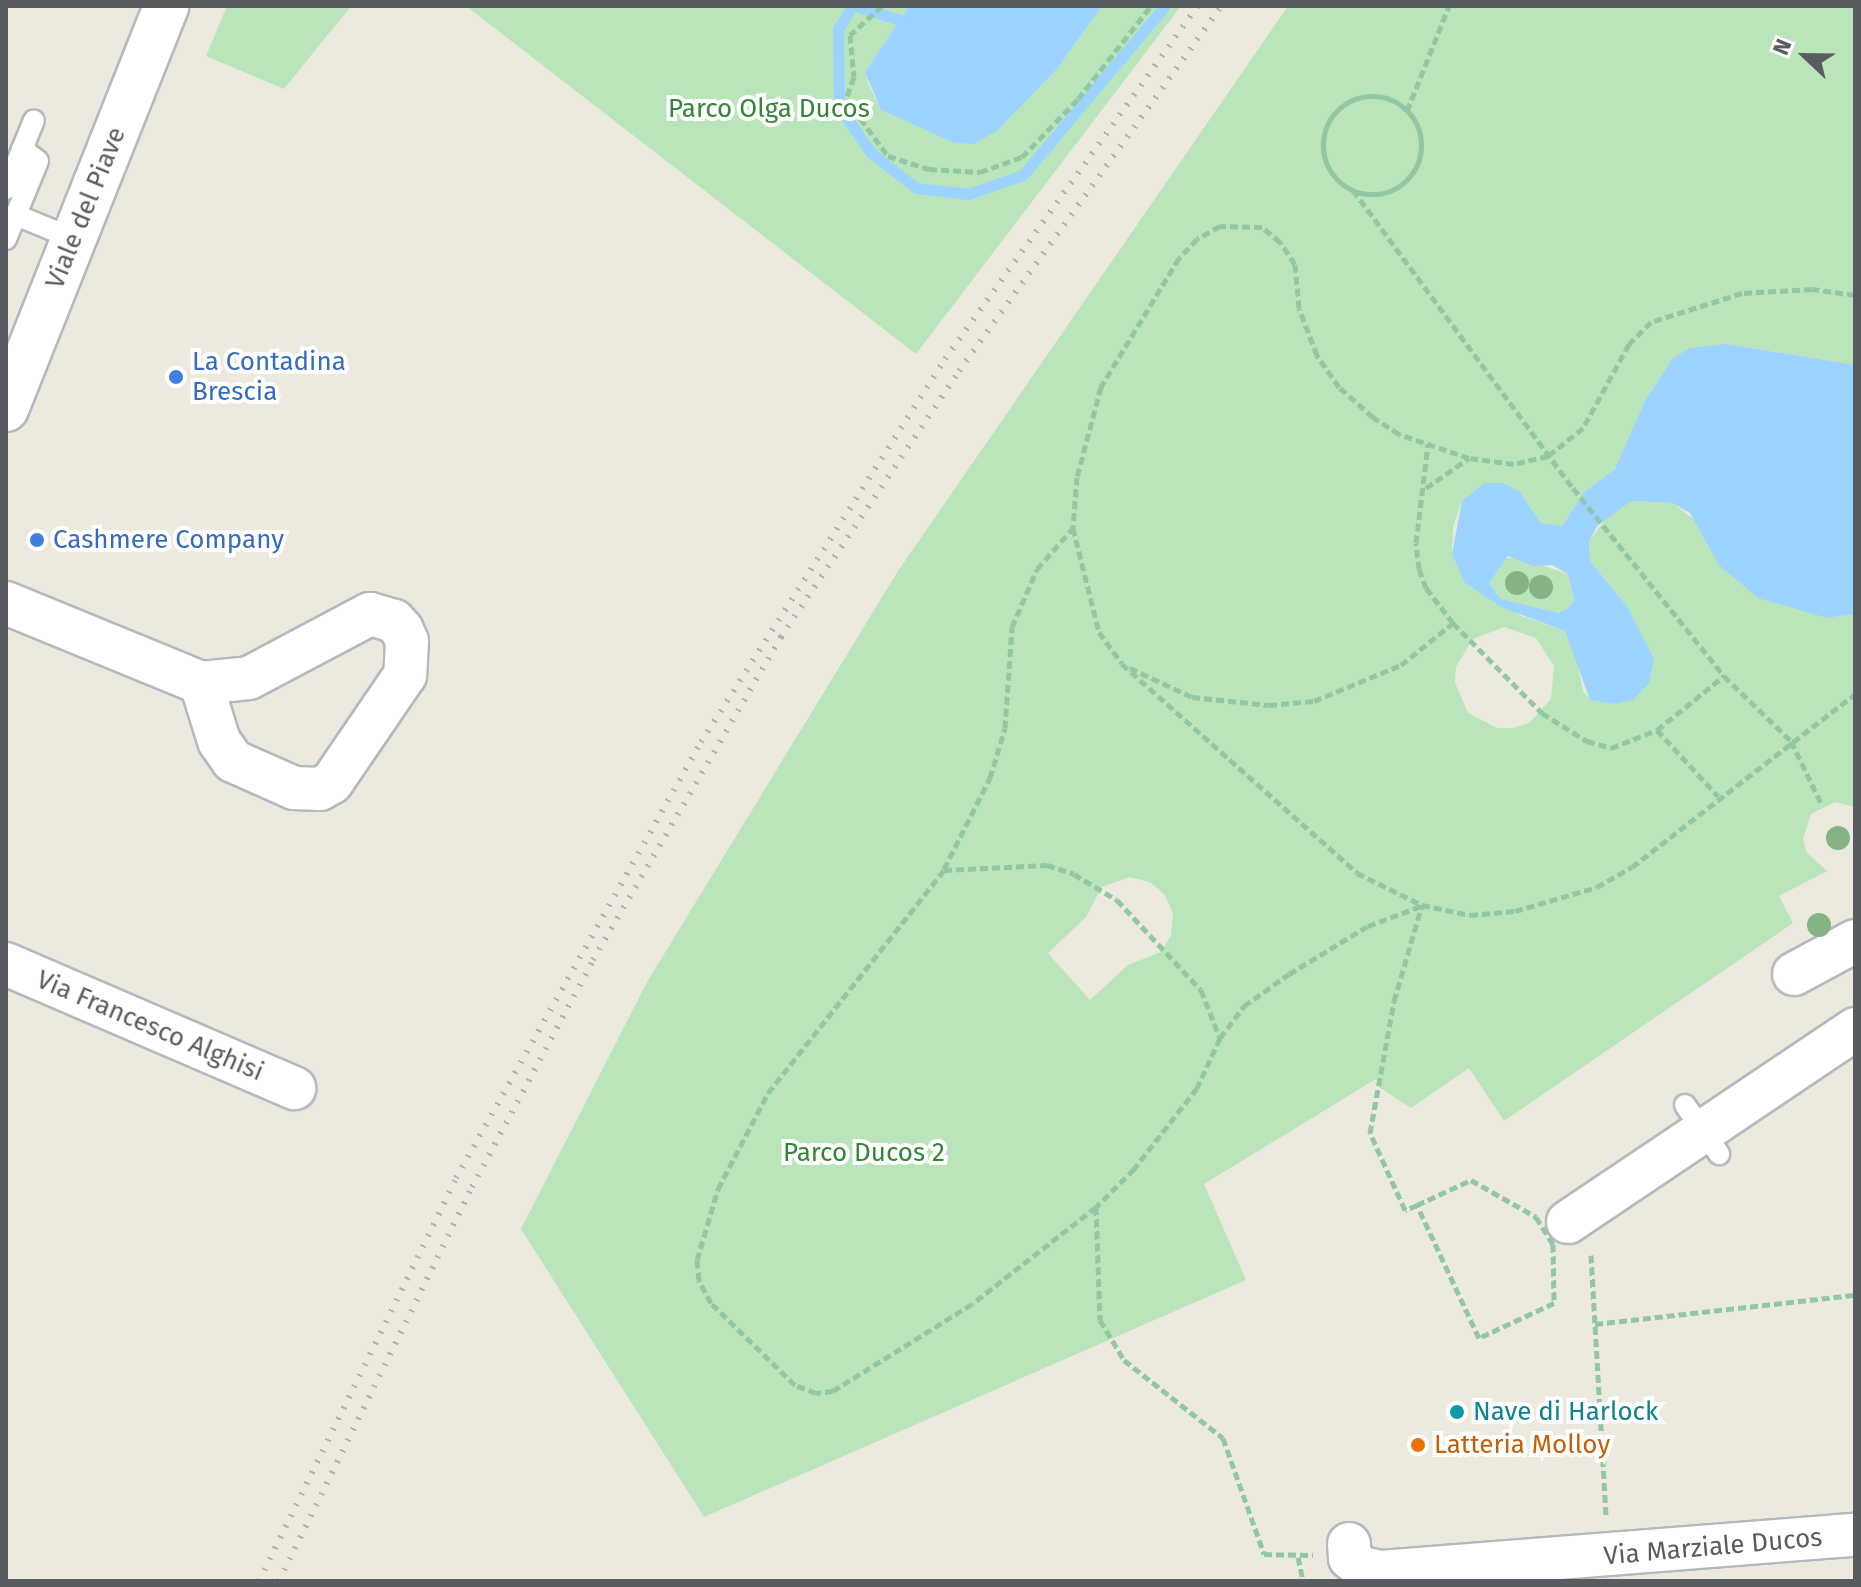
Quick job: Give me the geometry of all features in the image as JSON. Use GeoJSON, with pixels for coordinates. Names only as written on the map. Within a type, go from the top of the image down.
{"type":"FeatureCollection","features":[{"type":"Feature","properties":{"kind":"main road","name":"Viale del Piave"},"geometry":{"type":"LineString","coordinates":[[6,409],[166,6]]}},
{"type":"Feature","properties":{"kind":"street"},"geometry":{"type":"LineString","coordinates":[[6,603],[201,683],[249,678],[370,614],[394,621],[407,641],[399,690],[341,772],[320,789],[294,788],[233,761],[219,741],[201,683]]}},
{"type":"Feature","properties":{"kind":"street"},"geometry":{"type":"LineString","coordinates":[[1794,974],[1855,941]]}},
{"type":"Feature","properties":{"kind":"street","name":"Via Francesco Alghisi"},"geometry":{"type":"LineString","coordinates":[[6,964],[294,1088]]}},
{"type":"Feature","properties":{"kind":"street"},"geometry":{"type":"LineString","coordinates":[[1577,1214],[1855,1029]]}},
{"type":"Feature","properties":{"kind":"street","name":"Via Marziale Ducos"},"geometry":{"type":"LineString","coordinates":[[1350,1546],[1362,1568],[1381,1572],[1855,1535]]}},
{"type":"Feature","properties":{"kind":"lane"},"geometry":{"type":"LineString","coordinates":[[6,189],[34,120]]}},
{"type":"Feature","properties":{"kind":"lane"},"geometry":{"type":"LineString","coordinates":[[6,239],[38,161],[22,149]]}},
{"type":"Feature","properties":{"kind":"lane"},"geometry":{"type":"LineString","coordinates":[[16,215],[74,239]]}},
{"type":"Feature","properties":{"kind":"path"},"geometry":{"type":"LineString","coordinates":[[882,6],[850,35],[854,77],[846,99],[888,156],[929,169],[980,172],[1022,157],[1078,99],[1151,6]]}},
{"type":"Feature","properties":{"kind":"path"},"geometry":{"type":"LineString","coordinates":[[1407,111],[1449,6]]}},
{"type":"Feature","properties":{"kind":"path"},"geometry":{"type":"LineString","coordinates":[[1380,96],[1407,111],[1421,141],[1412,172],[1386,192],[1353,190],[1340,183],[1324,156],[1323,140],[1336,111],[1356,99],[1380,96]]}},
{"type":"Feature","properties":{"kind":"path"},"geometry":{"type":"LineString","coordinates":[[1353,190],[1573,488],[1724,676],[1791,741],[1822,805]]}},
{"type":"Feature","properties":{"kind":"path"},"geometry":{"type":"LineString","coordinates":[[1855,295],[1812,289],[1742,293],[1651,322],[1629,344],[1583,428],[1548,456],[1514,464],[1469,458],[1399,434],[1339,387],[1317,355],[1299,308],[1295,264],[1280,242],[1262,227],[1242,223],[1220,226],[1197,239],[1179,258],[1101,387],[1077,477],[1073,528],[1099,632],[1122,664],[1357,873],[1422,905],[1470,915],[1558,902],[1632,867],[1718,796],[1855,694]]}},
{"type":"Feature","properties":{"kind":"path"},"geometry":{"type":"LineString","coordinates":[[1428,444],[1416,543],[1419,569],[1426,588],[1453,623],[1542,713],[1587,741],[1611,748],[1657,730],[1724,676]]}},
{"type":"Feature","properties":{"kind":"path"},"geometry":{"type":"LineString","coordinates":[[1425,488],[1469,458]]}},
{"type":"Feature","properties":{"kind":"path"},"geometry":{"type":"LineString","coordinates":[[1073,528],[1037,569],[1012,627],[1005,728],[990,778],[944,870],[768,1093],[718,1189],[697,1260],[699,1280],[711,1303],[795,1385],[816,1393],[833,1391],[972,1304],[1096,1207],[1134,1169],[1197,1088],[1220,1038],[1244,1006],[1368,926],[1422,905]]}},
{"type":"Feature","properties":{"kind":"path"},"geometry":{"type":"LineString","coordinates":[[1122,664],[1192,697],[1236,705],[1314,701],[1401,665],[1453,623]]}},
{"type":"Feature","properties":{"kind":"path"},"geometry":{"type":"LineString","coordinates":[[1657,730],[1718,796]]}},
{"type":"Feature","properties":{"kind":"path"},"geometry":{"type":"LineString","coordinates":[[944,870],[1047,865],[1095,884],[1117,900],[1201,990],[1220,1038]]}},
{"type":"Feature","properties":{"kind":"path"},"geometry":{"type":"LineString","coordinates":[[1417,1205],[1479,1338],[1554,1303],[1553,1244],[1536,1217],[1471,1180],[1405,1210],[1370,1133],[1394,1001],[1422,905]]}},
{"type":"Feature","properties":{"kind":"path"},"geometry":{"type":"LineString","coordinates":[[1096,1207],[1100,1320],[1124,1360],[1223,1438],[1264,1554],[1298,1557],[1350,1546]]}},
{"type":"Feature","properties":{"kind":"path"},"geometry":{"type":"LineString","coordinates":[[1577,1214],[1595,1324],[1609,1556]]}},
{"type":"Feature","properties":{"kind":"path"},"geometry":{"type":"LineString","coordinates":[[1595,1324],[1855,1295]]}},
{"type":"Feature","properties":{"kind":"path"},"geometry":{"type":"LineString","coordinates":[[1298,1557],[1303,1581]]}},
{"type":"Feature","properties":{"kind":"green space"},"geometry":{"type":"Polygon","coordinates":[[[227,6],[351,6],[284,89],[206,56],[227,6]]]}},
{"type":"Feature","properties":{"kind":"green space","name":"Parco Olga Ducos"},"geometry":{"type":"Polygon","coordinates":[[[466,6],[909,6],[865,72],[869,85],[881,110],[954,143],[998,130],[1057,69],[1102,6],[1181,6],[916,354],[466,6]]]}},
{"type":"Feature","properties":{"kind":"green space","name":"Parco Ducos 2"},"geometry":{"type":"Polygon","coordinates":[[[1288,6],[1855,6],[1855,365],[1727,344],[1630,440],[1615,469],[1585,491],[1562,526],[1541,523],[1520,492],[1484,483],[1462,501],[1453,527],[1452,554],[1519,615],[1565,631],[1574,647],[1583,691],[1591,700],[1614,704],[1654,660],[1627,606],[1590,561],[1589,542],[1611,511],[1631,501],[1672,503],[1827,618],[1855,614],[1855,807],[1835,802],[1811,814],[1803,839],[1807,853],[1827,871],[1779,896],[1793,923],[1504,1121],[1469,1068],[1411,1108],[1379,1087],[1376,1079],[1204,1184],[1246,1280],[704,1517],[521,1229],[647,982],[898,571],[1288,6]],[[1504,627],[1473,639],[1456,667],[1455,683],[1468,713],[1497,728],[1513,728],[1529,723],[1551,699],[1554,666],[1536,638],[1504,627]],[[1130,877],[1102,887],[1086,917],[1048,953],[1090,1000],[1128,965],[1161,952],[1171,935],[1173,914],[1165,895],[1150,882],[1130,877]]]}},
{"type":"Feature","properties":{"kind":"green space"},"geometry":{"type":"Polygon","coordinates":[[[1516,557],[1568,574],[1574,600],[1567,609],[1559,613],[1501,599],[1489,583],[1491,574],[1502,559],[1516,557]]]}},
{"type":"Feature","properties":{"kind":"water"},"geometry":{"type":"Polygon","coordinates":[[[909,6],[1102,6],[1057,69],[998,130],[974,144],[954,143],[881,110],[865,72],[909,6]]]}},
{"type":"Feature","properties":{"kind":"water"},"geometry":{"type":"Polygon","coordinates":[[[1727,344],[1855,365],[1855,614],[1827,618],[1758,598],[1719,565],[1690,513],[1672,503],[1631,501],[1597,526],[1589,542],[1590,561],[1627,606],[1654,659],[1649,683],[1633,700],[1614,704],[1590,700],[1565,631],[1501,607],[1464,582],[1452,554],[1462,501],[1484,483],[1503,483],[1520,492],[1541,523],[1562,526],[1585,491],[1615,469],[1645,401],[1673,358],[1690,348],[1727,344]],[[1508,556],[1489,583],[1501,599],[1559,613],[1568,608],[1574,600],[1568,574],[1552,565],[1533,566],[1508,556]]]}},
{"type":"Feature","properties":{"kind":"waterway"},"geometry":{"type":"LineString","coordinates":[[852,6],[838,29],[839,107],[871,153],[916,188],[968,194],[1023,175],[1165,6]]}},
{"type":"Feature","properties":{"kind":"waterway"},"geometry":{"type":"LineString","coordinates":[[856,6],[900,20]]}},
{"type":"Feature","properties":{"kind":"railway"},"geometry":{"type":"LineString","coordinates":[[259,1581],[456,1178],[701,742],[945,359],[1198,6]]}},
{"type":"Feature","properties":{"kind":"railway"},"geometry":{"type":"LineString","coordinates":[[279,1581],[472,1187],[593,960],[781,637],[959,371],[1221,6]]}},
{"type":"Feature","properties":{"kind":"place","name":"La Contadina Brescia"},"geometry":{"type":"Point","coordinates":[176,377]}},
{"type":"Feature","properties":{"kind":"place","name":"Cashmere Company"},"geometry":{"type":"Point","coordinates":[37,540]}},
{"type":"Feature","properties":{"kind":"place","name":"Nave di Harlock"},"geometry":{"type":"Point","coordinates":[1457,1412]}},
{"type":"Feature","properties":{"kind":"place","name":"Latteria Molloy"},"geometry":{"type":"Point","coordinates":[1418,1445]}}]}
